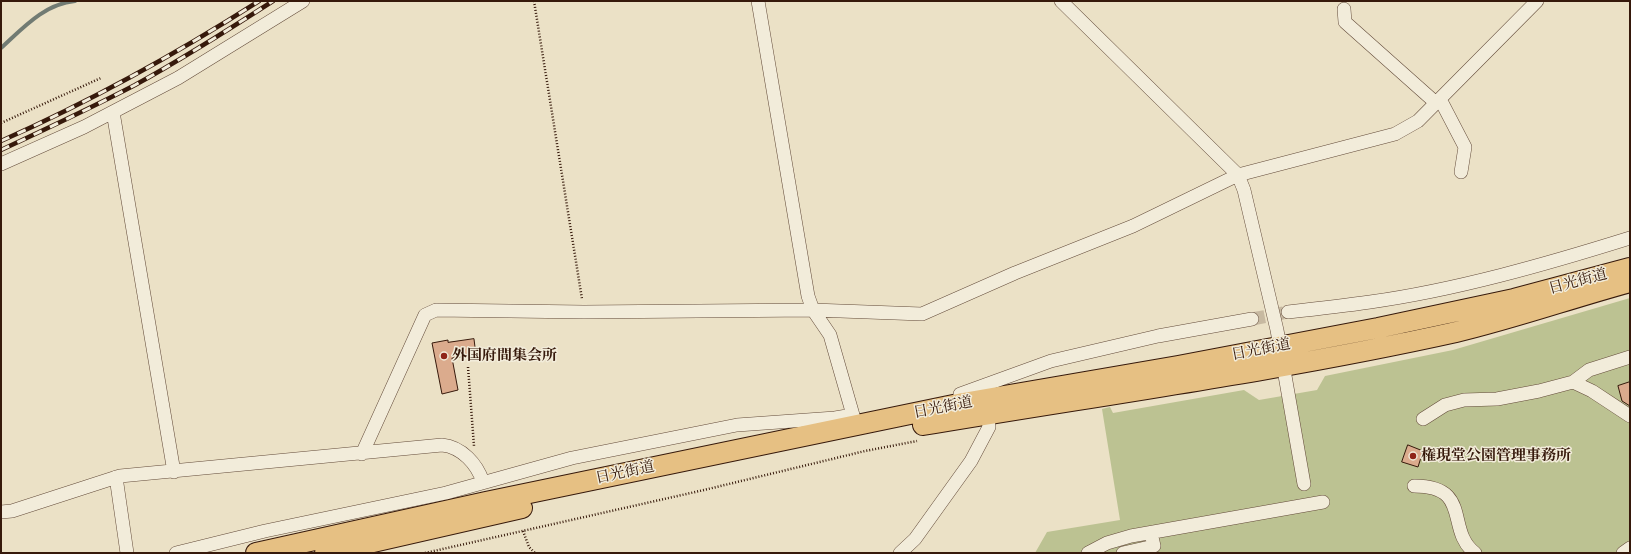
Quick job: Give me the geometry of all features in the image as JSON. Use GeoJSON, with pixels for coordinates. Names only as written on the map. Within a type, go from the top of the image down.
{"type":"FeatureCollection","features":[{"type":"Feature","properties":{"kind":"highway","name":"日光街道"},"geometry":{"type":"LineString","coordinates":[[325,553],[720,465],[894,430],[986,407],[1506,300],[1630,268]]}},
{"type":"Feature","properties":{"kind":"highway","name":"日光街道"},"geometry":{"type":"LineString","coordinates":[[256,553],[854,420],[962,403],[986,407],[1284,367],[1484,325],[1630,282]]}},
{"type":"Feature","properties":{"kind":"street"},"geometry":{"type":"LineString","coordinates":[[1,164],[84,127],[178,78],[303,1]]}},
{"type":"Feature","properties":{"kind":"street"},"geometry":{"type":"LineString","coordinates":[[176,553],[265,531],[446,493],[572,458],[737,425],[835,418],[854,420],[830,335],[813,310],[808,296],[772,73],[758,1]]}},
{"type":"Feature","properties":{"kind":"street"},"geometry":{"type":"LineString","coordinates":[[1061,1],[1238,175],[1244,190],[1280,347],[1304,484]]}},
{"type":"Feature","properties":{"kind":"street"},"geometry":{"type":"LineString","coordinates":[[362,454],[425,315],[436,310],[584,312],[813,310],[922,314],[1015,273],[1133,226],[1238,175],[1395,134],[1418,121],[1537,1]]}},
{"type":"Feature","properties":{"kind":"street"},"geometry":{"type":"LineString","coordinates":[[1344,9],[1345,22],[1438,101],[1465,147],[1461,172]]}},
{"type":"Feature","properties":{"kind":"street"},"geometry":{"type":"LineString","coordinates":[[113,112],[174,472]]}},
{"type":"Feature","properties":{"kind":"street"},"geometry":{"type":"LineString","coordinates":[[1288,312],[1370,302],[1470,282],[1590,251],[1630,238]]}},
{"type":"Feature","properties":{"kind":"street"},"geometry":{"type":"LineString","coordinates":[[962,403],[960,394],[1051,361],[1158,336],[1252,319]]}},
{"type":"Feature","properties":{"kind":"street"},"geometry":{"type":"LineString","coordinates":[[1423,419],[1445,405],[1464,400],[1497,399],[1573,382],[1589,370],[1630,357]]}},
{"type":"Feature","properties":{"kind":"street"},"geometry":{"type":"LineString","coordinates":[[1573,382],[1592,391],[1630,416]]}},
{"type":"Feature","properties":{"kind":"street"},"geometry":{"type":"LineString","coordinates":[[900,553],[915,539],[972,460],[988,427],[986,407]]}},
{"type":"Feature","properties":{"kind":"street"},"geometry":{"type":"LineString","coordinates":[[1,512],[12,511],[116,477],[317,456],[362,454],[450,446],[458,450],[475,465],[484,482]]}},
{"type":"Feature","properties":{"kind":"street"},"geometry":{"type":"LineString","coordinates":[[116,477],[127,553]]}},
{"type":"Feature","properties":{"kind":"street"},"geometry":{"type":"LineString","coordinates":[[1414,486],[1430,486],[1442,491],[1454,504],[1464,539],[1475,553]]}},
{"type":"Feature","properties":{"kind":"street"},"geometry":{"type":"LineString","coordinates":[[1088,553],[1107,543],[1151,533],[1324,502]]}},
{"type":"Feature","properties":{"kind":"street"},"geometry":{"type":"LineString","coordinates":[[1123,553],[1154,546],[1151,533]]}},
{"type":"Feature","properties":{"kind":"street"},"geometry":{"type":"LineString","coordinates":[[1622,553],[1630,548]]}},
{"type":"Feature","properties":{"kind":"path"},"geometry":{"type":"LineString","coordinates":[[534,1],[584,312]]}},
{"type":"Feature","properties":{"kind":"path"},"geometry":{"type":"LineString","coordinates":[[1,123],[101,78]]}},
{"type":"Feature","properties":{"kind":"path"},"geometry":{"type":"LineString","coordinates":[[468,367],[475,465]]}},
{"type":"Feature","properties":{"kind":"path"},"geometry":{"type":"LineString","coordinates":[[425,553],[865,451],[919,440]]}},
{"type":"Feature","properties":{"kind":"path"},"geometry":{"type":"LineString","coordinates":[[523,531],[529,547],[535,553]]}},
{"type":"Feature","properties":{"kind":"green space"},"geometry":{"type":"Polygon","coordinates":[[[1630,298],[1630,553],[1035,553],[1047,532],[1120,520],[1102,409],[1110,407],[1113,413],[1244,390],[1259,400],[1317,390],[1325,376],[1453,350],[1630,298]]]}},
{"type":"Feature","properties":{"kind":"building"},"geometry":{"type":"Polygon","coordinates":[[[474,339],[476,355],[452,358],[458,390],[442,394],[432,343],[448,340],[448,342],[474,339]]]}},
{"type":"Feature","properties":{"kind":"building"},"geometry":{"type":"Polygon","coordinates":[[[1630,382],[1630,406],[1622,401],[1618,386],[1630,382]]]}},
{"type":"Feature","properties":{"kind":"building","name":"権現堂公園管理事務所"},"geometry":{"type":"Polygon","coordinates":[[[1408,445],[1423,451],[1418,467],[1402,462],[1408,445]]]}},
{"type":"Feature","properties":{"kind":"waterway"},"geometry":{"type":"LineString","coordinates":[[1,48],[26,25],[44,12],[64,3],[75,1]]}},
{"type":"Feature","properties":{"kind":"tunnel"},"geometry":{"type":"LineString","coordinates":[[1252,319],[1288,312]]}},
{"type":"Feature","properties":{"kind":"railway"},"geometry":{"type":"LineString","coordinates":[[1,141],[68,110],[133,76],[228,21],[259,1]]}},
{"type":"Feature","properties":{"kind":"railway"},"geometry":{"type":"LineString","coordinates":[[1,150],[135,85],[205,44],[273,1]]}},
{"type":"Feature","properties":{"kind":"place","name":"外国府間集会所"},"geometry":{"type":"Point","coordinates":[444,356]}},
{"type":"Feature","properties":{"kind":"place","name":"権現堂公園管理事務所"},"geometry":{"type":"Point","coordinates":[1413,456]}}]}
